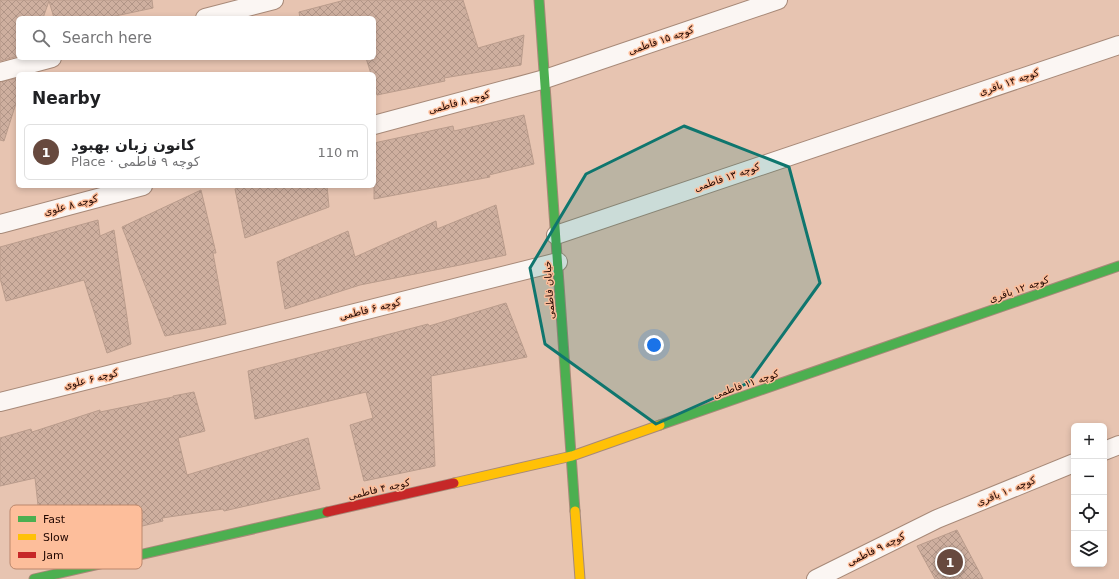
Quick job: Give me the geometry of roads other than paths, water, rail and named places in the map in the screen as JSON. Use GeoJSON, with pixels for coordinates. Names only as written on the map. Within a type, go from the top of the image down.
{"type":"FeatureCollection","features":[{"type":"Feature","properties":{"kind":"street"},"geometry":{"type":"LineString","coordinates":[[213,16],[274,0]]}},
{"type":"Feature","properties":{"kind":"street","name":"خیابان فاطمی"},"geometry":{"type":"LineString","coordinates":[[539,0],[580,579]]}},
{"type":"Feature","properties":{"kind":"street","name":"کوچه ۱۵ فاطمی"},"geometry":{"type":"LineString","coordinates":[[545,79],[778,0]]}},
{"type":"Feature","properties":{"kind":"street","name":"کوچه ۱۴ باقری"},"geometry":{"type":"LineString","coordinates":[[898,119],[1119,45]]}},
{"type":"Feature","properties":{"kind":"street"},"geometry":{"type":"LineString","coordinates":[[0,72],[45,60]]}},
{"type":"Feature","properties":{"kind":"street","name":"کوچه ۸ فاطمی"},"geometry":{"type":"LineString","coordinates":[[376,124],[545,79]]}},
{"type":"Feature","properties":{"kind":"street","name":"کوچه ۱۳ فاطمی"},"geometry":{"type":"LineString","coordinates":[[556,235],[898,119]]}},
{"type":"Feature","properties":{"kind":"street","name":"کوچه ۸ علوی"},"geometry":{"type":"LineString","coordinates":[[0,224],[135,188]]}},
{"type":"Feature","properties":{"kind":"street","name":"کوچه ۶ فاطمی"},"geometry":{"type":"LineString","coordinates":[[182,356],[558,262]]}},
{"type":"Feature","properties":{"kind":"street","name":"کوچه ۱۲ باقری"},"geometry":{"type":"LineString","coordinates":[[927,333],[1119,266]]}},
{"type":"Feature","properties":{"kind":"street","name":"کوچه ۱۱ فاطمی"},"geometry":{"type":"LineString","coordinates":[[572,456],[927,333]]}},
{"type":"Feature","properties":{"kind":"street","name":"کوچه ۶ علوی"},"geometry":{"type":"LineString","coordinates":[[0,402],[182,356]]}},
{"type":"Feature","properties":{"kind":"street"},"geometry":{"type":"LineString","coordinates":[[1107,450],[1119,445]]}},
{"type":"Feature","properties":{"kind":"street","name":"کوچه ۴ فاطمی"},"geometry":{"type":"LineString","coordinates":[[142,554],[572,456]]}},
{"type":"Feature","properties":{"kind":"street","name":"کوچه ۱۰ باقری"},"geometry":{"type":"LineString","coordinates":[[937,519],[1071,464]]}},
{"type":"Feature","properties":{"kind":"street","name":"کوچه ۹ فاطمی"},"geometry":{"type":"LineString","coordinates":[[816,579],[937,519]]}},
{"type":"Feature","properties":{"kind":"street","name":"کوچه ۴ فاطمی"},"geometry":{"type":"LineString","coordinates":[[34,579],[78,569]]}},
{"type":"Feature","properties":{"kind":"place","name":"کانون زبان بهبود"},"geometry":{"type":"Point","coordinates":[950,562]}}]}
